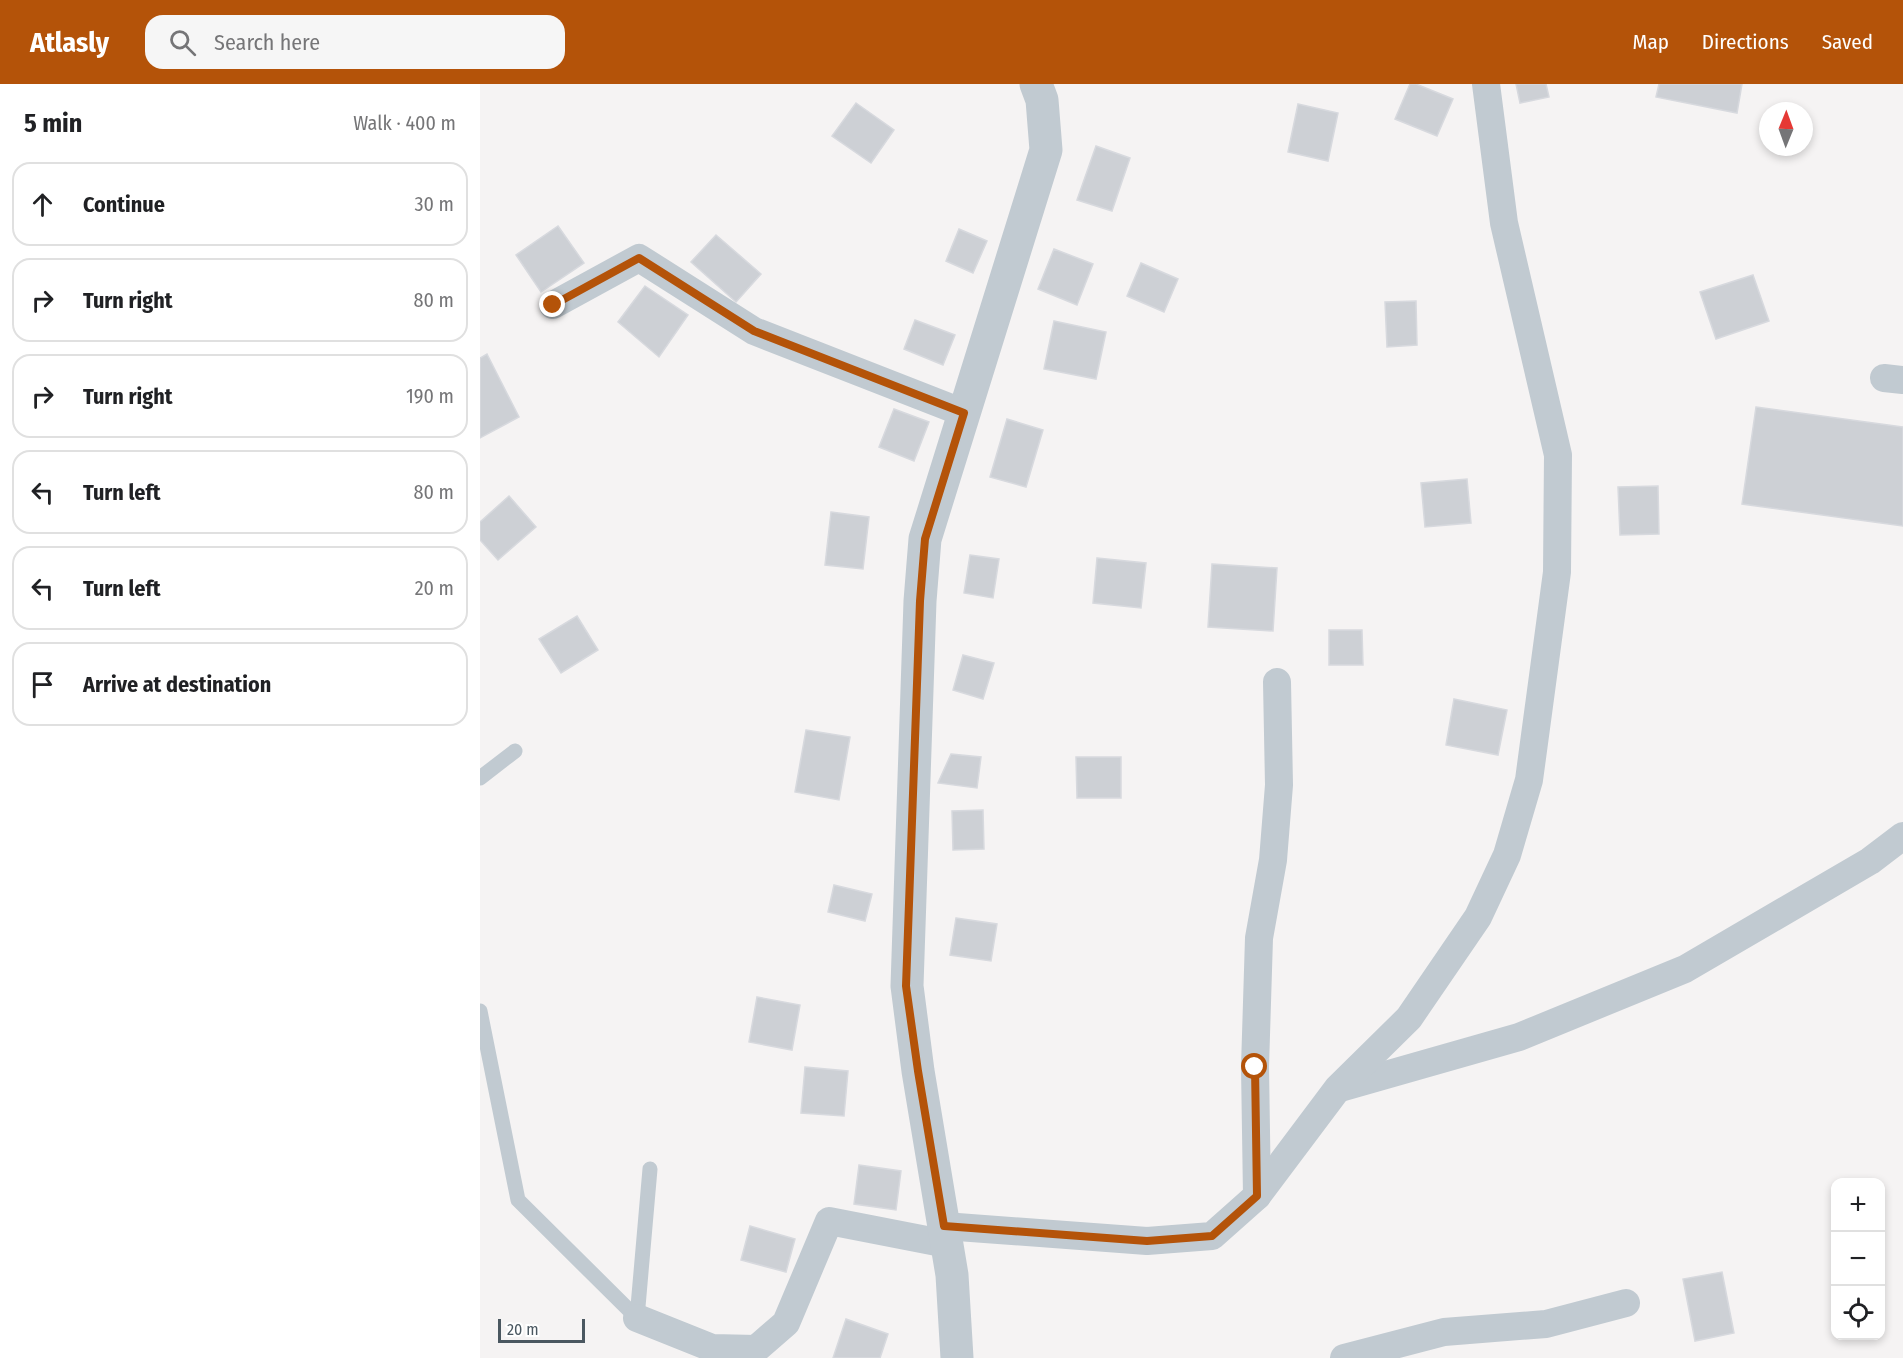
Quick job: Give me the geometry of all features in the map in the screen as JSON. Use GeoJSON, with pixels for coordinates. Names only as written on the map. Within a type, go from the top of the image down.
{"type":"FeatureCollection","features":[{"type":"Feature","properties":{"kind":"street"},"geometry":{"type":"LineString","coordinates":[[957,1358],[952,1275],[906,986],[920,601],[925,539],[1046,150],[1041,100],[1035,84]]}},
{"type":"Feature","properties":{"kind":"street"},"geometry":{"type":"LineString","coordinates":[[637,1318],[712,1348],[756,1349],[786,1323],[829,1221],[945,1235],[1147,1241],[1212,1236],[1257,1196],[1338,1088],[1409,1018],[1478,917],[1507,855],[1529,780],[1557,572],[1558,455],[1504,223],[1486,84]]}},
{"type":"Feature","properties":{"kind":"street"},"geometry":{"type":"LineString","coordinates":[[553,305],[639,258],[754,331],[964,413]]}},
{"type":"Feature","properties":{"kind":"street"},"geometry":{"type":"LineString","coordinates":[[1257,1196],[1255,1067],[1259,950],[1273,860],[1279,785],[1277,682]]}},
{"type":"Feature","properties":{"kind":"street"},"geometry":{"type":"LineString","coordinates":[[1338,1088],[1519,1037],[1685,969],[1870,861],[1903,836]]}},
{"type":"Feature","properties":{"kind":"street"},"geometry":{"type":"LineString","coordinates":[[1344,1358],[1444,1332],[1546,1324],[1626,1303]]}},
{"type":"Feature","properties":{"kind":"lane"},"geometry":{"type":"LineString","coordinates":[[480,778],[514,751]]}},
{"type":"Feature","properties":{"kind":"lane"},"geometry":{"type":"LineString","coordinates":[[480,1011],[518,1200],[637,1318]]}},
{"type":"Feature","properties":{"kind":"lane"},"geometry":{"type":"LineString","coordinates":[[637,1318],[650,1169]]}},
{"type":"Feature","properties":{"kind":"building"},"geometry":{"type":"Polygon","coordinates":[[[1410,84],[1416,84],[1453,99],[1437,136],[1395,119],[1410,84]]]}},
{"type":"Feature","properties":{"kind":"building"},"geometry":{"type":"Polygon","coordinates":[[[1516,84],[1546,84],[1549,97],[1520,103],[1516,84]]]}},
{"type":"Feature","properties":{"kind":"building"},"geometry":{"type":"Polygon","coordinates":[[[1659,84],[1742,84],[1737,113],[1656,97],[1659,84]]]}},
{"type":"Feature","properties":{"kind":"building"},"geometry":{"type":"Polygon","coordinates":[[[856,103],[894,130],[871,163],[832,136],[856,103]]]}},
{"type":"Feature","properties":{"kind":"building"},"geometry":{"type":"Polygon","coordinates":[[[1298,104],[1338,113],[1328,161],[1288,152],[1298,104]]]}},
{"type":"Feature","properties":{"kind":"building"},"geometry":{"type":"Polygon","coordinates":[[[1096,146],[1130,158],[1112,211],[1077,200],[1096,146]]]}},
{"type":"Feature","properties":{"kind":"building"},"geometry":{"type":"Polygon","coordinates":[[[558,226],[584,263],[541,292],[516,255],[558,226]]]}},
{"type":"Feature","properties":{"kind":"building"},"geometry":{"type":"Polygon","coordinates":[[[959,229],[987,241],[973,273],[946,261],[959,229]]]}},
{"type":"Feature","properties":{"kind":"building"},"geometry":{"type":"Polygon","coordinates":[[[716,235],[761,274],[736,302],[691,262],[716,235]]]}},
{"type":"Feature","properties":{"kind":"building"},"geometry":{"type":"Polygon","coordinates":[[[1054,249],[1093,264],[1077,305],[1038,289],[1054,249]]]}},
{"type":"Feature","properties":{"kind":"building"},"geometry":{"type":"Polygon","coordinates":[[[1141,263],[1178,279],[1164,312],[1127,296],[1141,263]]]}},
{"type":"Feature","properties":{"kind":"building"},"geometry":{"type":"Polygon","coordinates":[[[1753,275],[1769,321],[1716,339],[1700,292],[1753,275]]]}},
{"type":"Feature","properties":{"kind":"building"},"geometry":{"type":"Polygon","coordinates":[[[645,286],[688,315],[659,357],[618,322],[645,286]]]}},
{"type":"Feature","properties":{"kind":"building"},"geometry":{"type":"Polygon","coordinates":[[[1416,301],[1417,345],[1387,347],[1385,302],[1416,301]]]}},
{"type":"Feature","properties":{"kind":"building"},"geometry":{"type":"Polygon","coordinates":[[[915,320],[955,335],[943,365],[904,349],[915,320]]]}},
{"type":"Feature","properties":{"kind":"building"},"geometry":{"type":"Polygon","coordinates":[[[1054,321],[1106,332],[1096,379],[1044,369],[1054,321]]]}},
{"type":"Feature","properties":{"kind":"building"},"geometry":{"type":"Polygon","coordinates":[[[487,354],[519,417],[480,438],[480,358],[487,354]]]}},
{"type":"Feature","properties":{"kind":"building"},"geometry":{"type":"Polygon","coordinates":[[[1756,407],[1903,427],[1903,526],[1742,504],[1756,407]]]}},
{"type":"Feature","properties":{"kind":"building"},"geometry":{"type":"Polygon","coordinates":[[[894,409],[929,422],[914,461],[879,447],[894,409]]]}},
{"type":"Feature","properties":{"kind":"building"},"geometry":{"type":"Polygon","coordinates":[[[1007,419],[1043,430],[1026,487],[990,477],[1007,419]]]}},
{"type":"Feature","properties":{"kind":"building"},"geometry":{"type":"Polygon","coordinates":[[[1467,479],[1471,523],[1425,527],[1421,483],[1467,479]]]}},
{"type":"Feature","properties":{"kind":"building"},"geometry":{"type":"Polygon","coordinates":[[[1658,486],[1659,534],[1620,535],[1618,487],[1658,486]]]}},
{"type":"Feature","properties":{"kind":"building"},"geometry":{"type":"Polygon","coordinates":[[[509,496],[536,527],[498,560],[480,540],[480,522],[509,496]]]}},
{"type":"Feature","properties":{"kind":"building"},"geometry":{"type":"Polygon","coordinates":[[[831,512],[869,517],[863,569],[825,565],[831,512]]]}},
{"type":"Feature","properties":{"kind":"building"},"geometry":{"type":"Polygon","coordinates":[[[970,555],[999,559],[993,598],[964,593],[970,555]]]}},
{"type":"Feature","properties":{"kind":"building"},"geometry":{"type":"Polygon","coordinates":[[[1097,558],[1146,563],[1141,608],[1093,603],[1097,558]]]}},
{"type":"Feature","properties":{"kind":"building"},"geometry":{"type":"Polygon","coordinates":[[[1212,564],[1277,568],[1273,631],[1208,627],[1212,564]]]}},
{"type":"Feature","properties":{"kind":"building"},"geometry":{"type":"Polygon","coordinates":[[[577,616],[598,650],[561,673],[539,639],[577,616]]]}},
{"type":"Feature","properties":{"kind":"building"},"geometry":{"type":"Polygon","coordinates":[[[1329,630],[1362,630],[1363,665],[1329,665],[1329,630]]]}},
{"type":"Feature","properties":{"kind":"building"},"geometry":{"type":"Polygon","coordinates":[[[963,655],[994,663],[983,699],[953,690],[963,655]]]}},
{"type":"Feature","properties":{"kind":"building"},"geometry":{"type":"Polygon","coordinates":[[[1454,699],[1507,710],[1498,755],[1446,745],[1454,699]]]}},
{"type":"Feature","properties":{"kind":"building"},"geometry":{"type":"Polygon","coordinates":[[[806,730],[850,737],[839,800],[795,792],[806,730]]]}},
{"type":"Feature","properties":{"kind":"building"},"geometry":{"type":"Polygon","coordinates":[[[951,754],[981,757],[977,788],[938,783],[951,754]]]}},
{"type":"Feature","properties":{"kind":"building"},"geometry":{"type":"Polygon","coordinates":[[[1076,757],[1121,757],[1121,798],[1077,798],[1076,757]]]}},
{"type":"Feature","properties":{"kind":"building"},"geometry":{"type":"Polygon","coordinates":[[[983,810],[984,849],[953,850],[952,811],[983,810]]]}},
{"type":"Feature","properties":{"kind":"building"},"geometry":{"type":"Polygon","coordinates":[[[834,885],[872,894],[865,921],[828,912],[834,885]]]}},
{"type":"Feature","properties":{"kind":"building"},"geometry":{"type":"Polygon","coordinates":[[[956,918],[997,924],[991,961],[950,955],[956,918]]]}},
{"type":"Feature","properties":{"kind":"building"},"geometry":{"type":"Polygon","coordinates":[[[757,997],[800,1005],[792,1050],[749,1042],[757,997]]]}},
{"type":"Feature","properties":{"kind":"building"},"geometry":{"type":"Polygon","coordinates":[[[805,1067],[848,1071],[844,1116],[801,1113],[805,1067]]]}},
{"type":"Feature","properties":{"kind":"building"},"geometry":{"type":"Polygon","coordinates":[[[859,1165],[901,1171],[896,1210],[854,1204],[859,1165]]]}},
{"type":"Feature","properties":{"kind":"building"},"geometry":{"type":"Polygon","coordinates":[[[750,1226],[795,1239],[786,1272],[741,1260],[750,1226]]]}},
{"type":"Feature","properties":{"kind":"building"},"geometry":{"type":"Polygon","coordinates":[[[1722,1272],[1734,1333],[1695,1341],[1683,1279],[1722,1272]]]}},
{"type":"Feature","properties":{"kind":"building"},"geometry":{"type":"Polygon","coordinates":[[[846,1319],[888,1334],[880,1358],[833,1358],[846,1319]]]}},
{"type":"Feature","properties":{"kind":"route"},"geometry":{"type":"LineString","coordinates":[[553,305],[639,258],[754,331],[964,413],[925,539],[920,601],[906,986],[944,1226],[1147,1241],[1212,1236],[1257,1196],[1255,1067]]}}]}
